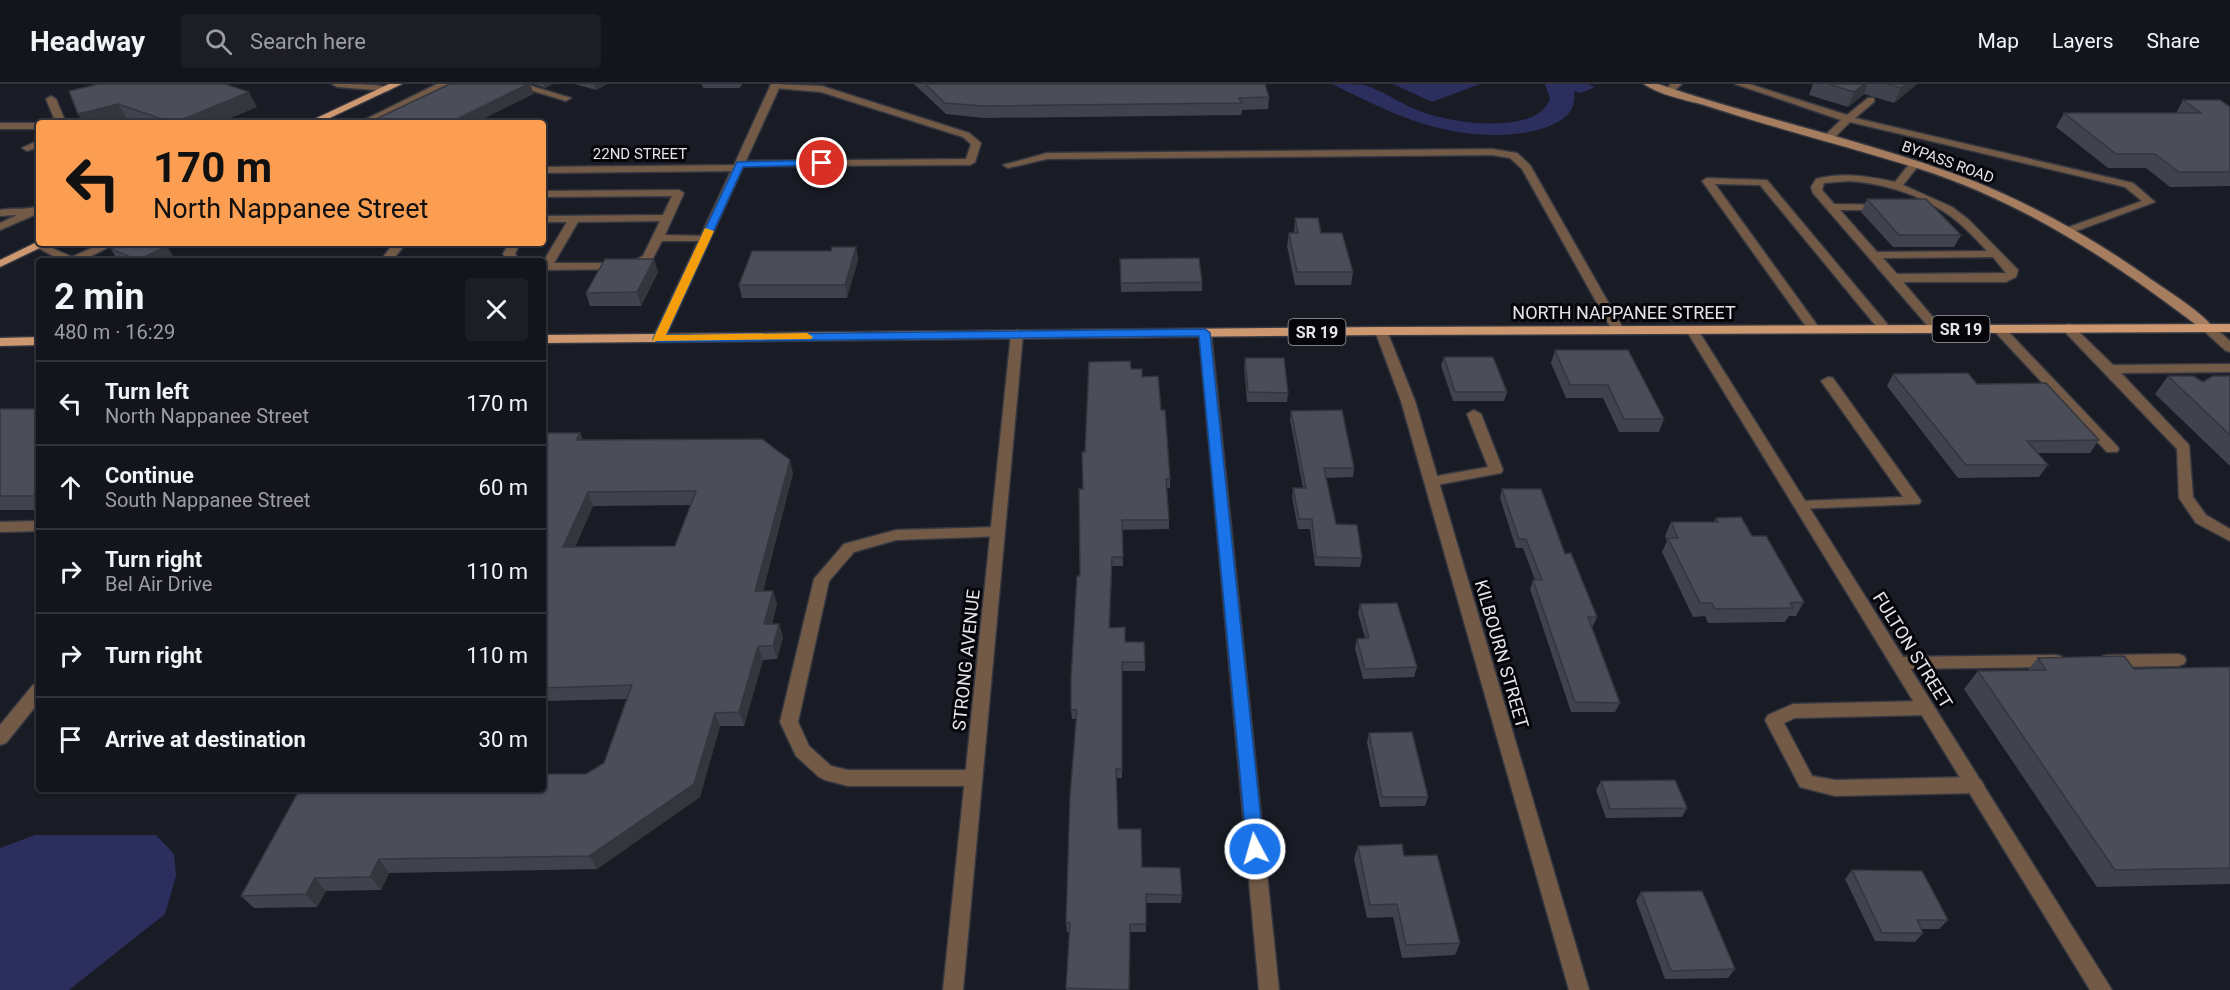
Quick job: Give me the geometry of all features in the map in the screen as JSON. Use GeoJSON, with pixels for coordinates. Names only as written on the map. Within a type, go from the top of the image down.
{"type":"FeatureCollection","features":[{"type":"Feature","properties":{"kind":"main road","name":"BYPASS ROAD"},"geometry":{"type":"LineString","coordinates":[[1649,84],[1673,87],[1988,191],[2067,231],[2125,265],[2208,328]]}},
{"type":"Feature","properties":{"kind":"main road"},"geometry":{"type":"LineString","coordinates":[[318,120],[392,86]]}},
{"type":"Feature","properties":{"kind":"main road"},"geometry":{"type":"LineString","coordinates":[[0,264],[38,246]]}},
{"type":"Feature","properties":{"kind":"main road","name":"NORTH NAPPANEE STREET"},"geometry":{"type":"LineString","coordinates":[[1017,334],[2230,328]]}},
{"type":"Feature","properties":{"kind":"main road","name":"SR 19"},"geometry":{"type":"LineString","coordinates":[[546,339],[1017,334]]}},
{"type":"Feature","properties":{"kind":"main road"},"geometry":{"type":"LineString","coordinates":[[0,342],[36,341]]}},
{"type":"Feature","properties":{"kind":"street"},"geometry":{"type":"LineString","coordinates":[[337,84],[392,86]]}},
{"type":"Feature","properties":{"kind":"street"},"geometry":{"type":"LineString","coordinates":[[369,120],[444,84]]}},
{"type":"Feature","properties":{"kind":"street"},"geometry":{"type":"LineString","coordinates":[[515,84],[566,98]]}},
{"type":"Feature","properties":{"kind":"street"},"geometry":{"type":"LineString","coordinates":[[658,339],[776,84]]}},
{"type":"Feature","properties":{"kind":"street","name":"22ND STREET"},"geometry":{"type":"LineString","coordinates":[[546,170],[970,162],[976,143],[966,135],[822,89],[776,84]]}},
{"type":"Feature","properties":{"kind":"street"},"geometry":{"type":"LineString","coordinates":[[1740,84],[1848,119],[2129,185],[2150,202],[2067,231]]}},
{"type":"Feature","properties":{"kind":"street"},"geometry":{"type":"LineString","coordinates":[[1756,89],[1767,84]]}},
{"type":"Feature","properties":{"kind":"street"},"geometry":{"type":"LineString","coordinates":[[51,99],[60,120]]}},
{"type":"Feature","properties":{"kind":"street"},"geometry":{"type":"LineString","coordinates":[[1827,139],[1871,100]]}},
{"type":"Feature","properties":{"kind":"street"},"geometry":{"type":"LineString","coordinates":[[0,126],[36,126]]}},
{"type":"Feature","properties":{"kind":"street"},"geometry":{"type":"LineString","coordinates":[[27,148],[36,144]]}},
{"type":"Feature","properties":{"kind":"street"},"geometry":{"type":"LineString","coordinates":[[1008,165],[1047,156],[1492,152],[1513,156],[1527,167],[1618,330]]}},
{"type":"Feature","properties":{"kind":"street"},"geometry":{"type":"LineString","coordinates":[[1897,186],[1914,165]]}},
{"type":"Feature","properties":{"kind":"street"},"geometry":{"type":"LineString","coordinates":[[1894,278],[2006,278],[2012,275],[2012,270],[1965,222],[1948,209],[1916,193],[1897,186],[1859,178],[1820,181],[1816,187],[1817,191],[1937,329]]}},
{"type":"Feature","properties":{"kind":"street"},"geometry":{"type":"LineString","coordinates":[[1814,329],[1707,181],[1763,182],[1885,329]]}},
{"type":"Feature","properties":{"kind":"street"},"geometry":{"type":"LineString","coordinates":[[1907,204],[1916,193]]}},
{"type":"Feature","properties":{"kind":"street"},"geometry":{"type":"LineString","coordinates":[[546,195],[679,194],[648,258],[631,266],[546,267]]}},
{"type":"Feature","properties":{"kind":"street"},"geometry":{"type":"LineString","coordinates":[[1831,207],[1895,207]]}},
{"type":"Feature","properties":{"kind":"street"},"geometry":{"type":"LineString","coordinates":[[0,213],[34,212]]}},
{"type":"Feature","properties":{"kind":"street"},"geometry":{"type":"LineString","coordinates":[[0,227],[34,212]]}},
{"type":"Feature","properties":{"kind":"street"},"geometry":{"type":"LineString","coordinates":[[546,219],[668,218]]}},
{"type":"Feature","properties":{"kind":"street"},"geometry":{"type":"LineString","coordinates":[[546,264],[574,219]]}},
{"type":"Feature","properties":{"kind":"street"},"geometry":{"type":"LineString","coordinates":[[657,238],[705,239]]}},
{"type":"Feature","properties":{"kind":"street"},"geometry":{"type":"LineString","coordinates":[[46,246],[67,258]]}},
{"type":"Feature","properties":{"kind":"street"},"geometry":{"type":"LineString","coordinates":[[78,258],[104,246]]}},
{"type":"Feature","properties":{"kind":"street"},"geometry":{"type":"LineString","coordinates":[[388,258],[398,246]]}},
{"type":"Feature","properties":{"kind":"street"},"geometry":{"type":"LineString","coordinates":[[1873,255],[1996,254]]}},
{"type":"Feature","properties":{"kind":"street"},"geometry":{"type":"LineString","coordinates":[[2068,328],[2184,448],[2186,498],[2201,519],[2230,536]]}},
{"type":"Feature","properties":{"kind":"street"},"geometry":{"type":"LineString","coordinates":[[2208,328],[2230,348]]}},
{"type":"Feature","properties":{"kind":"street"},"geometry":{"type":"LineString","coordinates":[[1999,329],[2112,449]]}},
{"type":"Feature","properties":{"kind":"street","name":"FULTON STREET"},"geometry":{"type":"LineString","coordinates":[[1692,330],[2102,990]]}},
{"type":"Feature","properties":{"kind":"street","name":"KILBOURN STREET"},"geometry":{"type":"LineString","coordinates":[[1381,331],[1408,401],[1579,990]]}},
{"type":"Feature","properties":{"kind":"street"},"geometry":{"type":"LineString","coordinates":[[1205,333],[1269,990]]}},
{"type":"Feature","properties":{"kind":"street","name":"STRONG AVENUE"},"geometry":{"type":"LineString","coordinates":[[953,990],[1017,334]]}},
{"type":"Feature","properties":{"kind":"street"},"geometry":{"type":"LineString","coordinates":[[2110,369],[2180,375],[2230,368]]}},
{"type":"Feature","properties":{"kind":"street"},"geometry":{"type":"LineString","coordinates":[[1801,506],[1914,501],[1828,381]]}},
{"type":"Feature","properties":{"kind":"street"},"geometry":{"type":"LineString","coordinates":[[1431,481],[1496,470],[1474,414]]}},
{"type":"Feature","properties":{"kind":"street"},"geometry":{"type":"LineString","coordinates":[[0,527],[36,526]]}},
{"type":"Feature","properties":{"kind":"street"},"geometry":{"type":"LineString","coordinates":[[974,778],[848,778],[825,772],[802,751],[789,722],[822,579],[849,548],[896,535],[998,532]]}},
{"type":"Feature","properties":{"kind":"street"},"geometry":{"type":"LineString","coordinates":[[2091,661],[2178,660]]}},
{"type":"Feature","properties":{"kind":"street"},"geometry":{"type":"LineString","coordinates":[[1899,663],[2069,661]]}},
{"type":"Feature","properties":{"kind":"street"},"geometry":{"type":"LineString","coordinates":[[0,738],[36,694]]}},
{"type":"Feature","properties":{"kind":"street"},"geometry":{"type":"LineString","coordinates":[[1925,708],[1792,711],[1774,720],[1806,782],[1835,788],[1975,785]]}},
{"type":"Feature","properties":{"kind":"shaded area"},"geometry":{"type":"Polygon","coordinates":[[[1332,84],[1364,85],[1435,116],[1492,124],[1529,118],[1542,111],[1550,99],[1545,84],[1588,84],[1595,87],[1581,93],[1574,91],[1571,110],[1556,123],[1542,129],[1497,135],[1452,131],[1412,120],[1332,84]]]}},
{"type":"Feature","properties":{"kind":"shaded area"},"geometry":{"type":"Polygon","coordinates":[[[1393,84],[1480,84],[1432,102],[1393,84]]]}},
{"type":"Feature","properties":{"kind":"shaded area"},"geometry":{"type":"Polygon","coordinates":[[[35,835],[156,835],[174,854],[176,876],[165,914],[69,990],[0,990],[0,848],[35,835]]]}},
{"type":"Feature","properties":{"kind":"building"},"geometry":{"type":"Polygon","coordinates":[[[99,84],[225,84],[249,92],[181,120],[165,120],[118,104],[78,114],[69,91],[99,84]]]}},
{"type":"Feature","properties":{"kind":"building"},"geometry":{"type":"Polygon","coordinates":[[[450,84],[528,84],[455,120],[385,120],[378,118],[450,84]]]}},
{"type":"Feature","properties":{"kind":"building"},"geometry":{"type":"Polygon","coordinates":[[[925,84],[1265,84],[1269,97],[1239,98],[1242,103],[983,106],[945,103],[925,84]]]}},
{"type":"Feature","properties":{"kind":"building"},"geometry":{"type":"Polygon","coordinates":[[[1828,84],[1864,84],[1854,92],[1828,84]]]}},
{"type":"Feature","properties":{"kind":"building"},"geometry":{"type":"Polygon","coordinates":[[[1887,84],[1906,84],[1901,88],[1887,84]]]}},
{"type":"Feature","properties":{"kind":"building"},"geometry":{"type":"Polygon","coordinates":[[[2183,100],[2220,100],[2230,107],[2230,172],[2179,172],[2155,154],[2116,154],[2064,113],[2201,113],[2183,100]]]}},
{"type":"Feature","properties":{"kind":"building"},"geometry":{"type":"Polygon","coordinates":[[[1867,199],[1926,199],[1961,235],[1899,235],[1867,199]]]}},
{"type":"Feature","properties":{"kind":"building"},"geometry":{"type":"Polygon","coordinates":[[[1295,218],[1318,218],[1321,233],[1342,233],[1353,272],[1297,272],[1289,233],[1298,233],[1295,218]]]}},
{"type":"Feature","properties":{"kind":"building"},"geometry":{"type":"Polygon","coordinates":[[[118,246],[167,246],[142,258],[133,258],[111,249],[118,246]]]}},
{"type":"Feature","properties":{"kind":"building"},"geometry":{"type":"Polygon","coordinates":[[[832,247],[856,247],[845,285],[739,285],[752,251],[831,251],[832,247]]]}},
{"type":"Feature","properties":{"kind":"building"},"geometry":{"type":"Polygon","coordinates":[[[1199,258],[1202,282],[1121,283],[1120,259],[1199,258]]]}},
{"type":"Feature","properties":{"kind":"building"},"geometry":{"type":"Polygon","coordinates":[[[605,259],[654,259],[637,292],[586,293],[605,259]]]}},
{"type":"Feature","properties":{"kind":"building"},"geometry":{"type":"Polygon","coordinates":[[[1555,350],[1628,350],[1664,419],[1624,419],[1608,385],[1570,385],[1555,350]]]}},
{"type":"Feature","properties":{"kind":"building"},"geometry":{"type":"Polygon","coordinates":[[[1444,357],[1493,357],[1507,392],[1455,392],[1444,357]]]}},
{"type":"Feature","properties":{"kind":"building"},"geometry":{"type":"Polygon","coordinates":[[[1245,358],[1284,358],[1288,393],[1248,392],[1245,358]]]}},
{"type":"Feature","properties":{"kind":"building"},"geometry":{"type":"Polygon","coordinates":[[[1130,361],[1131,369],[1142,369],[1142,377],[1158,376],[1161,410],[1165,410],[1170,479],[1166,479],[1169,520],[1122,520],[1123,557],[1112,557],[1109,628],[1125,627],[1125,642],[1144,642],[1145,662],[1122,662],[1122,769],[1116,769],[1118,829],[1141,829],[1142,867],[1180,868],[1182,895],[1146,894],[1146,924],[1130,924],[1129,990],[1066,988],[1070,923],[1066,923],[1070,796],[1077,710],[1071,710],[1071,678],[1077,576],[1080,576],[1079,489],[1083,489],[1082,452],[1085,452],[1089,362],[1130,361]]]}},
{"type":"Feature","properties":{"kind":"building"},"geometry":{"type":"Polygon","coordinates":[[[1968,373],[1977,384],[2046,383],[2099,440],[2027,441],[2048,465],[1966,465],[1893,374],[1968,373]]]}},
{"type":"Feature","properties":{"kind":"building"},"geometry":{"type":"Polygon","coordinates":[[[2168,376],[2193,376],[2203,382],[2213,376],[2230,376],[2230,435],[2168,376]]]}},
{"type":"Feature","properties":{"kind":"building"},"geometry":{"type":"Polygon","coordinates":[[[0,409],[36,409],[36,496],[0,496],[0,409]]]}},
{"type":"Feature","properties":{"kind":"building"},"geometry":{"type":"Polygon","coordinates":[[[1342,410],[1354,468],[1324,468],[1336,524],[1357,525],[1362,558],[1316,557],[1312,519],[1299,519],[1293,488],[1306,488],[1291,411],[1342,410]]]}},
{"type":"Feature","properties":{"kind":"building"},"geometry":{"type":"Polygon","coordinates":[[[546,433],[580,433],[576,440],[762,439],[790,460],[755,591],[773,591],[764,624],[779,624],[773,646],[758,646],[739,712],[715,713],[694,784],[589,856],[379,859],[370,877],[315,878],[306,894],[241,896],[298,792],[546,792],[546,774],[586,774],[604,763],[632,685],[546,688],[546,433]],[[696,491],[588,492],[563,547],[675,546],[696,491]]]}},
{"type":"Feature","properties":{"kind":"building"},"geometry":{"type":"Polygon","coordinates":[[[1502,489],[1541,489],[1565,554],[1571,553],[1597,617],[1588,617],[1620,703],[1575,702],[1533,580],[1542,580],[1526,539],[1519,539],[1502,489]]]}},
{"type":"Feature","properties":{"kind":"building"},"geometry":{"type":"Polygon","coordinates":[[[1741,517],[1752,536],[1766,536],[1804,602],[1790,603],[1793,608],[1715,609],[1712,603],[1700,603],[1668,538],[1678,538],[1671,522],[1718,522],[1716,518],[1741,517]]]}},
{"type":"Feature","properties":{"kind":"building"},"geometry":{"type":"Polygon","coordinates":[[[1397,603],[1417,667],[1365,669],[1357,639],[1369,638],[1360,604],[1397,603]]]}},
{"type":"Feature","properties":{"kind":"building"},"geometry":{"type":"Polygon","coordinates":[[[2124,656],[2134,669],[2230,667],[2230,868],[2115,870],[1978,671],[2046,670],[2038,658],[2124,656]]]}},
{"type":"Feature","properties":{"kind":"building"},"geometry":{"type":"Polygon","coordinates":[[[1412,732],[1428,797],[1382,797],[1369,733],[1412,732]]]}},
{"type":"Feature","properties":{"kind":"building"},"geometry":{"type":"Polygon","coordinates":[[[1675,780],[1687,808],[1610,809],[1601,781],[1675,780]]]}},
{"type":"Feature","properties":{"kind":"building"},"geometry":{"type":"Polygon","coordinates":[[[1402,844],[1404,856],[1437,855],[1460,943],[1406,945],[1397,904],[1370,905],[1358,846],[1402,844]]]}},
{"type":"Feature","properties":{"kind":"building"},"geometry":{"type":"Polygon","coordinates":[[[1852,870],[1922,871],[1948,920],[1917,920],[1923,933],[1882,933],[1852,870]]]}},
{"type":"Feature","properties":{"kind":"building"},"geometry":{"type":"Polygon","coordinates":[[[1702,891],[1735,969],[1671,971],[1641,892],[1702,891]]]}},
{"type":"Feature","properties":{"kind":"slow traffic"},"geometry":{"type":"LineString","coordinates":[[709,231],[658,339],[807,337]]}},
{"type":"Feature","properties":{"kind":"route"},"geometry":{"type":"LineString","coordinates":[[822,163],[740,164],[658,339],[1205,333],[1255,849]]}}]}
